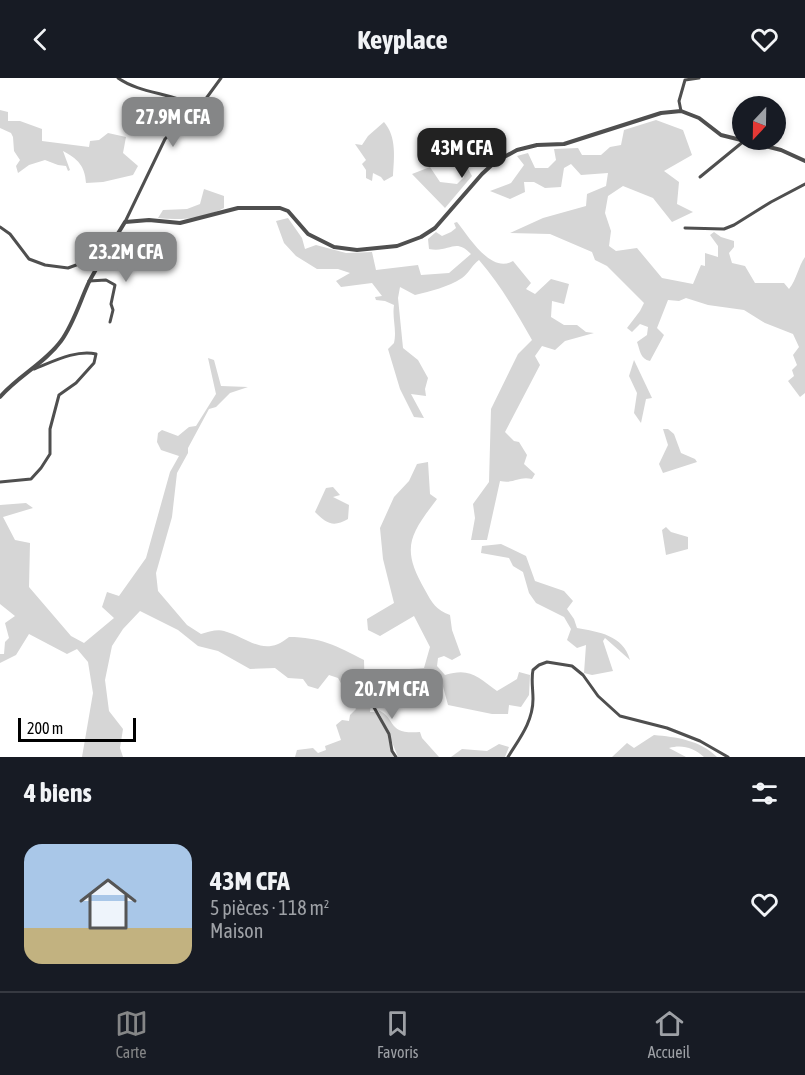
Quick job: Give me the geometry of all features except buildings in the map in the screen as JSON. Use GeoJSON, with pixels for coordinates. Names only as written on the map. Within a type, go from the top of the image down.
{"type":"FeatureCollection","features":[{"type":"Feature","properties":{"kind":"street"},"geometry":{"type":"LineString","coordinates":[[118,78],[131,86],[188,102],[198,109]]}},
{"type":"Feature","properties":{"kind":"street"},"geometry":{"type":"LineString","coordinates":[[0,397],[14,382],[49,354],[64,336],[89,281],[125,222],[165,139],[198,109],[221,78]]}},
{"type":"Feature","properties":{"kind":"street"},"geometry":{"type":"LineString","coordinates":[[681,111],[679,101],[685,80],[699,78]]}},
{"type":"Feature","properties":{"kind":"street"},"geometry":{"type":"LineString","coordinates":[[125,222],[149,220],[180,223],[238,208],[280,208],[286,210],[308,234],[328,245],[357,250],[397,246],[431,231],[482,174],[495,162],[516,151],[537,145],[564,144],[661,113],[681,111],[699,118],[721,135],[732,138]]}},
{"type":"Feature","properties":{"kind":"street"},"geometry":{"type":"LineString","coordinates":[[700,177],[733,150]]}},
{"type":"Feature","properties":{"kind":"street"},"geometry":{"type":"LineString","coordinates":[[781,150],[805,161]]}},
{"type":"Feature","properties":{"kind":"street"},"geometry":{"type":"LineString","coordinates":[[685,228],[724,229],[805,184]]}},
{"type":"Feature","properties":{"kind":"street"},"geometry":{"type":"LineString","coordinates":[[0,227],[10,234],[29,259],[45,265],[68,268],[106,254]]}},
{"type":"Feature","properties":{"kind":"street"},"geometry":{"type":"LineString","coordinates":[[89,281],[106,280],[115,285],[110,322]]}},
{"type":"Feature","properties":{"kind":"street"},"geometry":{"type":"LineString","coordinates":[[0,482],[31,479],[41,468],[50,454],[50,429],[59,395],[76,383],[94,363],[96,354],[67,357],[29,370]]}},
{"type":"Feature","properties":{"kind":"street"},"geometry":{"type":"LineString","coordinates":[[508,757],[531,716],[534,669],[547,662],[565,664],[578,670],[598,696],[620,716],[650,722],[675,731],[728,757]]}},
{"type":"Feature","properties":{"kind":"street"},"geometry":{"type":"LineString","coordinates":[[367,695],[389,734],[392,751],[396,757]]}},
{"type":"Feature","properties":{"kind":"shaded area"},"geometry":{"type":"Polygon","coordinates":[[[0,110],[8,112],[8,121],[20,121],[42,129],[42,141],[89,147],[90,141],[99,140],[108,133],[126,137],[123,153],[138,166],[133,175],[103,182],[86,183],[80,164],[63,151],[70,170],[68,171],[66,166],[45,160],[29,165],[18,173],[16,166],[20,160],[14,151],[11,133],[0,128],[0,110]]]}},
{"type":"Feature","properties":{"kind":"shaded area"},"geometry":{"type":"Polygon","coordinates":[[[656,120],[683,130],[692,155],[664,171],[679,182],[677,204],[693,212],[672,222],[653,198],[623,186],[608,196],[605,213],[611,231],[609,246],[616,251],[637,248],[662,278],[693,284],[701,265],[705,266],[705,253],[718,257],[718,246],[710,235],[714,232],[734,241],[734,247],[729,253],[732,263],[745,266],[755,283],[784,283],[789,289],[805,257],[805,393],[800,397],[788,381],[794,376],[792,370],[797,365],[793,355],[799,347],[793,334],[765,323],[744,310],[708,305],[686,298],[679,301],[668,300],[657,328],[664,335],[650,361],[647,360],[641,354],[637,342],[647,335],[648,327],[640,324],[632,332],[627,328],[644,303],[607,266],[595,260],[592,252],[550,234],[510,233],[543,218],[586,206],[587,194],[606,186],[608,173],[581,175],[571,164],[564,168],[561,187],[545,188],[534,182],[524,182],[525,192],[510,199],[490,191],[511,183],[524,165],[517,156],[528,153],[535,168],[548,168],[556,160],[554,149],[578,148],[582,155],[601,155],[610,147],[621,145],[624,130],[656,120]]]}},
{"type":"Feature","properties":{"kind":"shaded area"},"geometry":{"type":"Polygon","coordinates":[[[384,122],[393,141],[393,176],[384,181],[373,173],[372,181],[366,178],[366,170],[362,164],[366,160],[355,144],[362,145],[368,136],[384,122]]]}},
{"type":"Feature","properties":{"kind":"shaded area"},"geometry":{"type":"Polygon","coordinates":[[[462,158],[472,176],[445,208],[412,174],[430,167],[440,182],[457,184],[464,177],[456,160],[462,158]]]}},
{"type":"Feature","properties":{"kind":"shaded area"},"geometry":{"type":"Polygon","coordinates":[[[204,189],[224,196],[224,208],[192,218],[158,218],[163,210],[187,209],[200,204],[204,189]]]}},
{"type":"Feature","properties":{"kind":"shaded area"},"geometry":{"type":"Polygon","coordinates":[[[288,218],[302,238],[305,249],[316,245],[346,253],[372,252],[376,270],[418,265],[421,275],[449,273],[471,254],[456,246],[429,249],[428,239],[436,232],[442,236],[451,232],[456,228],[454,223],[457,222],[481,252],[489,258],[505,264],[513,261],[531,283],[526,289],[535,294],[551,279],[569,284],[564,304],[552,301],[551,317],[564,325],[577,325],[586,332],[594,333],[565,341],[555,350],[542,346],[535,356],[540,365],[505,432],[514,441],[519,442],[527,455],[524,464],[535,474],[532,479],[500,481],[487,540],[471,540],[475,518],[473,504],[489,482],[491,409],[518,354],[532,340],[514,309],[479,260],[467,274],[451,284],[415,295],[400,287],[398,298],[403,348],[418,360],[428,378],[426,396],[411,394],[424,418],[414,417],[400,389],[388,349],[394,343],[395,338],[394,305],[376,300],[375,297],[382,296],[372,283],[341,287],[336,281],[350,273],[338,269],[317,269],[296,256],[284,243],[276,221],[288,218]]]}},
{"type":"Feature","properties":{"kind":"shaded area"},"geometry":{"type":"Polygon","coordinates":[[[208,358],[214,360],[221,386],[248,387],[230,393],[216,407],[209,409],[188,448],[188,453],[177,473],[172,517],[156,573],[158,591],[187,625],[201,634],[221,630],[264,646],[272,646],[289,637],[310,639],[337,647],[364,660],[365,699],[371,704],[370,712],[375,712],[388,734],[395,757],[295,757],[297,750],[313,748],[318,753],[326,750],[325,746],[341,740],[336,725],[342,720],[349,721],[350,715],[356,709],[338,678],[329,675],[318,689],[308,686],[303,679],[288,678],[275,668],[250,669],[218,651],[198,646],[178,630],[140,611],[123,629],[112,646],[105,680],[109,711],[123,729],[120,748],[123,757],[82,757],[93,693],[88,662],[77,649],[67,654],[29,634],[16,655],[0,663],[0,654],[4,654],[5,642],[9,638],[5,623],[15,616],[0,604],[0,505],[26,503],[33,508],[3,517],[15,540],[30,543],[29,587],[71,636],[84,643],[114,618],[102,607],[107,592],[119,596],[146,558],[170,472],[179,456],[161,450],[157,442],[158,433],[162,430],[178,436],[189,427],[196,426],[216,394],[208,358]]]}},
{"type":"Feature","properties":{"kind":"shaded area"},"geometry":{"type":"Polygon","coordinates":[[[634,360],[652,398],[646,399],[641,423],[634,413],[637,393],[629,376],[634,360]]]}},
{"type":"Feature","properties":{"kind":"shaded area"},"geometry":{"type":"Polygon","coordinates":[[[663,429],[668,429],[674,434],[681,453],[697,462],[663,473],[659,464],[668,445],[663,429]]]}},
{"type":"Feature","properties":{"kind":"shaded area"},"geometry":{"type":"Polygon","coordinates":[[[428,462],[430,494],[437,499],[415,533],[411,553],[417,576],[430,599],[435,606],[450,615],[452,630],[461,655],[452,660],[444,656],[438,658],[437,666],[445,675],[461,672],[473,675],[497,691],[517,679],[519,672],[530,675],[529,695],[521,707],[509,705],[508,714],[492,714],[448,705],[442,683],[428,686],[404,677],[409,669],[424,668],[430,647],[414,616],[380,636],[368,630],[367,619],[394,603],[383,559],[380,528],[394,497],[409,481],[417,464],[428,462]]]}},
{"type":"Feature","properties":{"kind":"shaded area"},"geometry":{"type":"Polygon","coordinates":[[[333,487],[340,495],[333,497],[349,505],[348,519],[334,524],[315,512],[326,488],[333,487]]]}},
{"type":"Feature","properties":{"kind":"shaded area"},"geometry":{"type":"Polygon","coordinates":[[[666,527],[671,532],[688,537],[688,549],[666,555],[662,530],[666,527]]]}},
{"type":"Feature","properties":{"kind":"shaded area"},"geometry":{"type":"Polygon","coordinates":[[[501,544],[526,556],[535,581],[564,591],[573,601],[567,609],[577,628],[602,633],[616,640],[627,652],[630,660],[605,638],[603,641],[613,671],[592,675],[584,673],[586,645],[577,648],[567,640],[571,629],[564,617],[536,603],[529,593],[523,572],[513,566],[509,558],[481,553],[482,546],[501,544]]]}},
{"type":"Feature","properties":{"kind":"shaded area"},"geometry":{"type":"Polygon","coordinates":[[[378,710],[402,731],[420,732],[422,738],[439,757],[398,757],[378,710]]]}},
{"type":"Feature","properties":{"kind":"shaded area"},"geometry":{"type":"Polygon","coordinates":[[[654,735],[679,738],[695,743],[717,757],[704,757],[692,749],[679,746],[669,748],[686,757],[612,757],[627,743],[634,748],[654,735]]]}},
{"type":"Feature","properties":{"kind":"shaded area"},"geometry":{"type":"Polygon","coordinates":[[[499,744],[509,747],[505,757],[451,757],[462,749],[487,751],[499,744]]]}}]}
